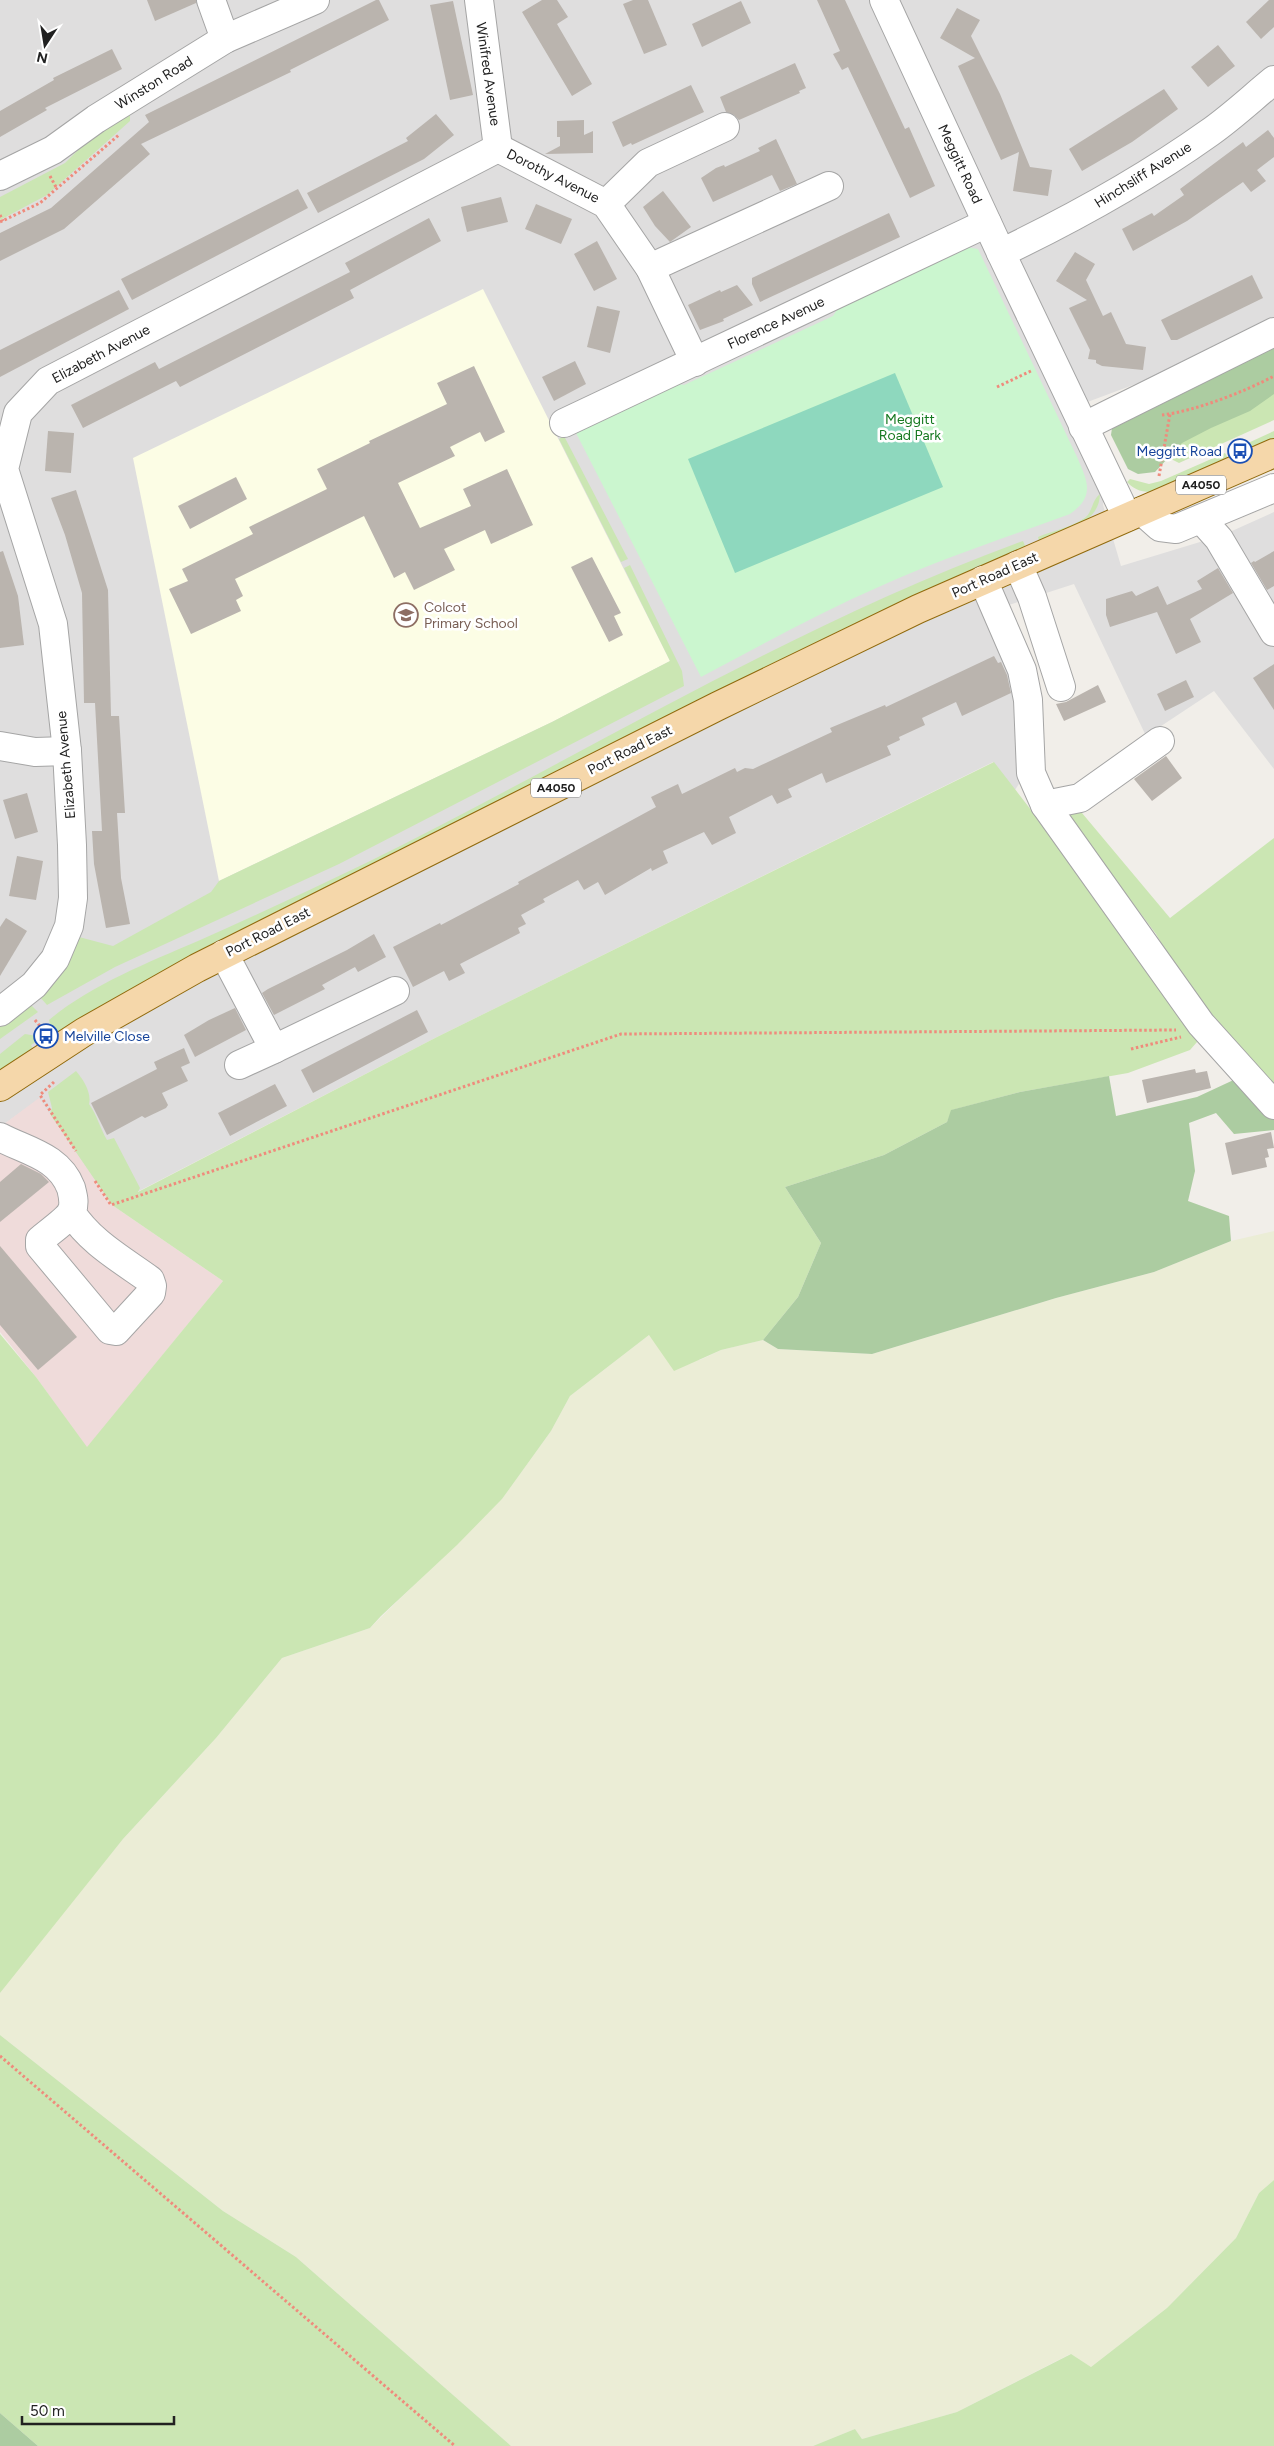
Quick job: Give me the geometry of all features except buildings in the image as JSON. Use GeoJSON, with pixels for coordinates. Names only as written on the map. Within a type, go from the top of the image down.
{"type":"FeatureCollection","features":[{"type":"Feature","properties":{"kind":"main road","name":"Port Road East"},"geometry":{"type":"LineString","coordinates":[[0,1087],[137,1001],[224,954],[801,664],[983,580],[1274,454]]}},
{"type":"Feature","properties":{"kind":"street"},"geometry":{"type":"LineString","coordinates":[[211,0],[225,39]]}},
{"type":"Feature","properties":{"kind":"street","name":"Winston Road"},"geometry":{"type":"LineString","coordinates":[[0,176],[53,150],[96,119],[225,39],[315,0]]}},
{"type":"Feature","properties":{"kind":"street","name":"Winifred Avenue"},"geometry":{"type":"LineString","coordinates":[[479,0],[498,148]]}},
{"type":"Feature","properties":{"kind":"street","name":"Meggitt Road"},"geometry":{"type":"LineString","coordinates":[[891,2],[987,223],[1052,361],[1083,426],[1134,514]]}},
{"type":"Feature","properties":{"kind":"street","name":"Hinchsliff Avenue"},"geometry":{"type":"LineString","coordinates":[[1001,253],[1081,214],[1126,189],[1210,132],[1274,80]]}},
{"type":"Feature","properties":{"kind":"street"},"geometry":{"type":"LineString","coordinates":[[606,204],[648,164],[725,127]]}},
{"type":"Feature","properties":{"kind":"street","name":"Dorothy Avenue"},"geometry":{"type":"LineString","coordinates":[[498,148],[606,204],[650,268],[695,362]]}},
{"type":"Feature","properties":{"kind":"street","name":"Elizabeth Avenue"},"geometry":{"type":"LineString","coordinates":[[0,1012],[34,985],[46,972],[63,944],[69,926],[73,876],[67,751],[52,624],[2,469],[18,413],[48,381],[498,148]]}},
{"type":"Feature","properties":{"kind":"street"},"geometry":{"type":"LineString","coordinates":[[650,268],[829,186]]}},
{"type":"Feature","properties":{"kind":"street","name":"Florence Avenue"},"geometry":{"type":"LineString","coordinates":[[564,423],[987,223]]}},
{"type":"Feature","properties":{"kind":"street"},"geometry":{"type":"LineString","coordinates":[[1083,426],[1274,332]]}},
{"type":"Feature","properties":{"kind":"street"},"geometry":{"type":"LineString","coordinates":[[1134,514],[1160,527],[1176,529],[1202,520],[1274,488]]}},
{"type":"Feature","properties":{"kind":"street"},"geometry":{"type":"LineString","coordinates":[[1202,520],[1218,539],[1274,632]]}},
{"type":"Feature","properties":{"kind":"street"},"geometry":{"type":"LineString","coordinates":[[1018,565],[1032,597],[1061,688]]}},
{"type":"Feature","properties":{"kind":"street"},"geometry":{"type":"LineString","coordinates":[[983,580],[1022,670],[1028,700],[1031,773],[1045,805],[1203,1027],[1274,1105]]}},
{"type":"Feature","properties":{"kind":"street"},"geometry":{"type":"LineString","coordinates":[[1045,805],[1080,798],[1160,740]]}},
{"type":"Feature","properties":{"kind":"street"},"geometry":{"type":"LineString","coordinates":[[0,746],[36,752],[67,751]]}},
{"type":"Feature","properties":{"kind":"street"},"geometry":{"type":"LineString","coordinates":[[224,954],[274,1049]]}},
{"type":"Feature","properties":{"kind":"street"},"geometry":{"type":"LineString","coordinates":[[239,1065],[274,1049],[380,991]]}},
{"type":"Feature","properties":{"kind":"street"},"geometry":{"type":"LineString","coordinates":[[0,1137],[31,1149],[60,1169],[69,1184],[74,1198],[71,1212]]}},
{"type":"Feature","properties":{"kind":"path"},"geometry":{"type":"LineString","coordinates":[[0,215],[2,222],[40,203],[121,133]]}},
{"type":"Feature","properties":{"kind":"path"},"geometry":{"type":"LineString","coordinates":[[997,387],[1052,361]]}},
{"type":"Feature","properties":{"kind":"path"},"geometry":{"type":"LineString","coordinates":[[1152,416],[1170,414],[1236,393],[1274,376]]}},
{"type":"Feature","properties":{"kind":"path"},"geometry":{"type":"LineString","coordinates":[[1159,476],[1170,414]]}},
{"type":"Feature","properties":{"kind":"path"},"geometry":{"type":"LineString","coordinates":[[1131,1048],[1203,1027]]}},
{"type":"Feature","properties":{"kind":"path"},"geometry":{"type":"LineString","coordinates":[[90,1174],[111,1205],[621,1034],[1192,1030],[1203,1027]]}},
{"type":"Feature","properties":{"kind":"path"},"geometry":{"type":"LineString","coordinates":[[42,1059],[54,1082],[40,1095],[80,1158]]}},
{"type":"Feature","properties":{"kind":"path"},"geometry":{"type":"LineString","coordinates":[[0,2056],[455,2446]]}},
{"type":"Feature","properties":{"kind":"shaded area"},"geometry":{"type":"Polygon","coordinates":[[[0,0],[1274,0],[1274,318],[1160,375],[1082,404],[1112,453],[1103,505],[1121,566],[1223,535],[1274,512],[1274,769],[1214,691],[1146,736],[1074,584],[1006,606],[1019,688],[1022,779],[1015,790],[993,762],[437,1037],[112,1205],[39,1099],[0,1127],[0,0]]]}},
{"type":"Feature","properties":{"kind":"shaded area","name":"Colcot Primary School"},"geometry":{"type":"Polygon","coordinates":[[[483,289],[670,661],[552,722],[219,881],[133,458],[483,289]]]}},
{"type":"Feature","properties":{"kind":"shaded area"},"geometry":{"type":"Polygon","coordinates":[[[39,1098],[112,1205],[223,1281],[87,1448],[36,1377],[0,1332],[0,1127],[39,1098]]]}},
{"type":"Feature","properties":{"kind":"shaded area"},"geometry":{"type":"Polygon","coordinates":[[[1274,1231],[1274,2180],[1259,2193],[1236,2238],[1167,2308],[1091,2367],[1070,2354],[957,2412],[862,2439],[855,2429],[813,2446],[511,2446],[296,2257],[223,2211],[0,2035],[0,1993],[16,1970],[123,1839],[216,1738],[282,1658],[370,1628],[502,1499],[551,1431],[570,1396],[649,1335],[700,1360],[721,1350],[763,1340],[778,1349],[872,1354],[1056,1298],[1154,1272],[1231,1241],[1274,1231]]]}},
{"type":"Feature","properties":{"kind":"green space"},"geometry":{"type":"Polygon","coordinates":[[[130,114],[130,121],[47,195],[0,220],[0,197],[65,163],[98,130],[130,114]]]}},
{"type":"Feature","properties":{"kind":"green space","name":"Meggitt Road Park"},"geometry":{"type":"Polygon","coordinates":[[[965,247],[978,249],[1077,457],[1087,488],[1083,501],[1070,514],[929,566],[860,595],[701,677],[575,431],[673,383],[684,385],[833,316],[840,305],[965,247]]]}},
{"type":"Feature","properties":{"kind":"green space"},"geometry":{"type":"Polygon","coordinates":[[[1274,346],[1274,394],[1250,411],[1182,443],[1155,472],[1138,474],[1128,469],[1111,435],[1112,428],[1274,346]]]}},
{"type":"Feature","properties":{"kind":"green space"},"geometry":{"type":"Polygon","coordinates":[[[895,373],[943,487],[735,573],[688,459],[895,373]]]}},
{"type":"Feature","properties":{"kind":"green space"},"geometry":{"type":"Polygon","coordinates":[[[1274,382],[1274,420],[1179,463],[1165,456],[1168,440],[1274,382]]]}},
{"type":"Feature","properties":{"kind":"green space"},"geometry":{"type":"Polygon","coordinates":[[[1274,431],[1274,440],[1251,450],[1248,443],[1274,431]]]}},
{"type":"Feature","properties":{"kind":"green space"},"geometry":{"type":"Polygon","coordinates":[[[564,436],[628,559],[621,562],[559,439],[564,436]]]}},
{"type":"Feature","properties":{"kind":"green space"},"geometry":{"type":"Polygon","coordinates":[[[1225,453],[1229,460],[1155,492],[1140,490],[1127,482],[1130,479],[1149,484],[1161,481],[1225,453]]]}},
{"type":"Feature","properties":{"kind":"green space"},"geometry":{"type":"Polygon","coordinates":[[[1100,494],[1098,505],[1087,520],[1069,530],[1039,541],[1038,537],[1069,526],[1086,517],[1095,499],[1100,494]]]}},
{"type":"Feature","properties":{"kind":"green space"},"geometry":{"type":"Polygon","coordinates":[[[1023,541],[1026,548],[192,957],[147,981],[53,1037],[49,1020],[65,1007],[101,985],[366,863],[772,651],[938,575],[1023,541]]]}},
{"type":"Feature","properties":{"kind":"green space"},"geometry":{"type":"Polygon","coordinates":[[[630,565],[682,671],[684,686],[339,864],[115,967],[47,1005],[39,996],[79,937],[113,946],[211,892],[219,881],[552,722],[670,661],[624,568],[630,565]]]}},
{"type":"Feature","properties":{"kind":"green space"},"geometry":{"type":"Polygon","coordinates":[[[994,762],[1112,915],[1196,1034],[1197,1042],[1190,1050],[1128,1073],[1020,1092],[952,1110],[947,1122],[884,1155],[785,1187],[821,1243],[798,1297],[763,1340],[721,1350],[674,1371],[649,1335],[570,1396],[551,1431],[502,1499],[370,1628],[282,1658],[216,1738],[123,1839],[0,1993],[0,1334],[36,1377],[87,1447],[223,1281],[112,1205],[50,1114],[52,1108],[48,1092],[76,1071],[86,1086],[90,1100],[89,1104],[107,1140],[114,1138],[140,1188],[138,1192],[437,1037],[994,762]]]}},
{"type":"Feature","properties":{"kind":"green space"},"geometry":{"type":"Polygon","coordinates":[[[1065,813],[1082,813],[1170,918],[1274,838],[1274,1084],[1183,982],[1156,934],[1065,813]]]}},
{"type":"Feature","properties":{"kind":"green space"},"geometry":{"type":"Polygon","coordinates":[[[29,1003],[38,1012],[0,1039],[0,1023],[29,1003]]]}},
{"type":"Feature","properties":{"kind":"green space"},"geometry":{"type":"Polygon","coordinates":[[[25,1034],[37,1036],[39,1040],[31,1045],[34,1050],[0,1072],[0,1054],[25,1034]]]}},
{"type":"Feature","properties":{"kind":"green space"},"geometry":{"type":"Polygon","coordinates":[[[1109,1076],[1116,1116],[1197,1097],[1240,1077],[1274,1116],[1274,1130],[1234,1134],[1216,1113],[1189,1123],[1195,1171],[1188,1201],[1229,1216],[1231,1241],[1154,1272],[1056,1298],[872,1354],[778,1349],[763,1340],[798,1297],[821,1243],[785,1187],[884,1155],[947,1122],[951,1110],[1020,1092],[1109,1076]]]}},
{"type":"Feature","properties":{"kind":"green space"},"geometry":{"type":"Polygon","coordinates":[[[0,2035],[223,2211],[296,2257],[511,2446],[38,2446],[0,2413],[0,2035]]]}},
{"type":"Feature","properties":{"kind":"green space"},"geometry":{"type":"Polygon","coordinates":[[[1274,2180],[1274,2446],[813,2446],[855,2429],[862,2439],[957,2412],[1071,2354],[1091,2367],[1167,2308],[1236,2238],[1259,2193],[1274,2180]]]}},
{"type":"Feature","properties":{"kind":"green space"},"geometry":{"type":"Polygon","coordinates":[[[0,2413],[38,2446],[0,2446],[0,2413]]]}},
{"type":"Feature","properties":{"kind":"place","name":"Meggitt Road"},"geometry":{"type":"Point","coordinates":[1240,451]}},
{"type":"Feature","properties":{"kind":"place","name":"Colcot Primary School"},"geometry":{"type":"Point","coordinates":[406,615]}},
{"type":"Feature","properties":{"kind":"place","name":"Melville Close"},"geometry":{"type":"Point","coordinates":[46,1036]}}]}
